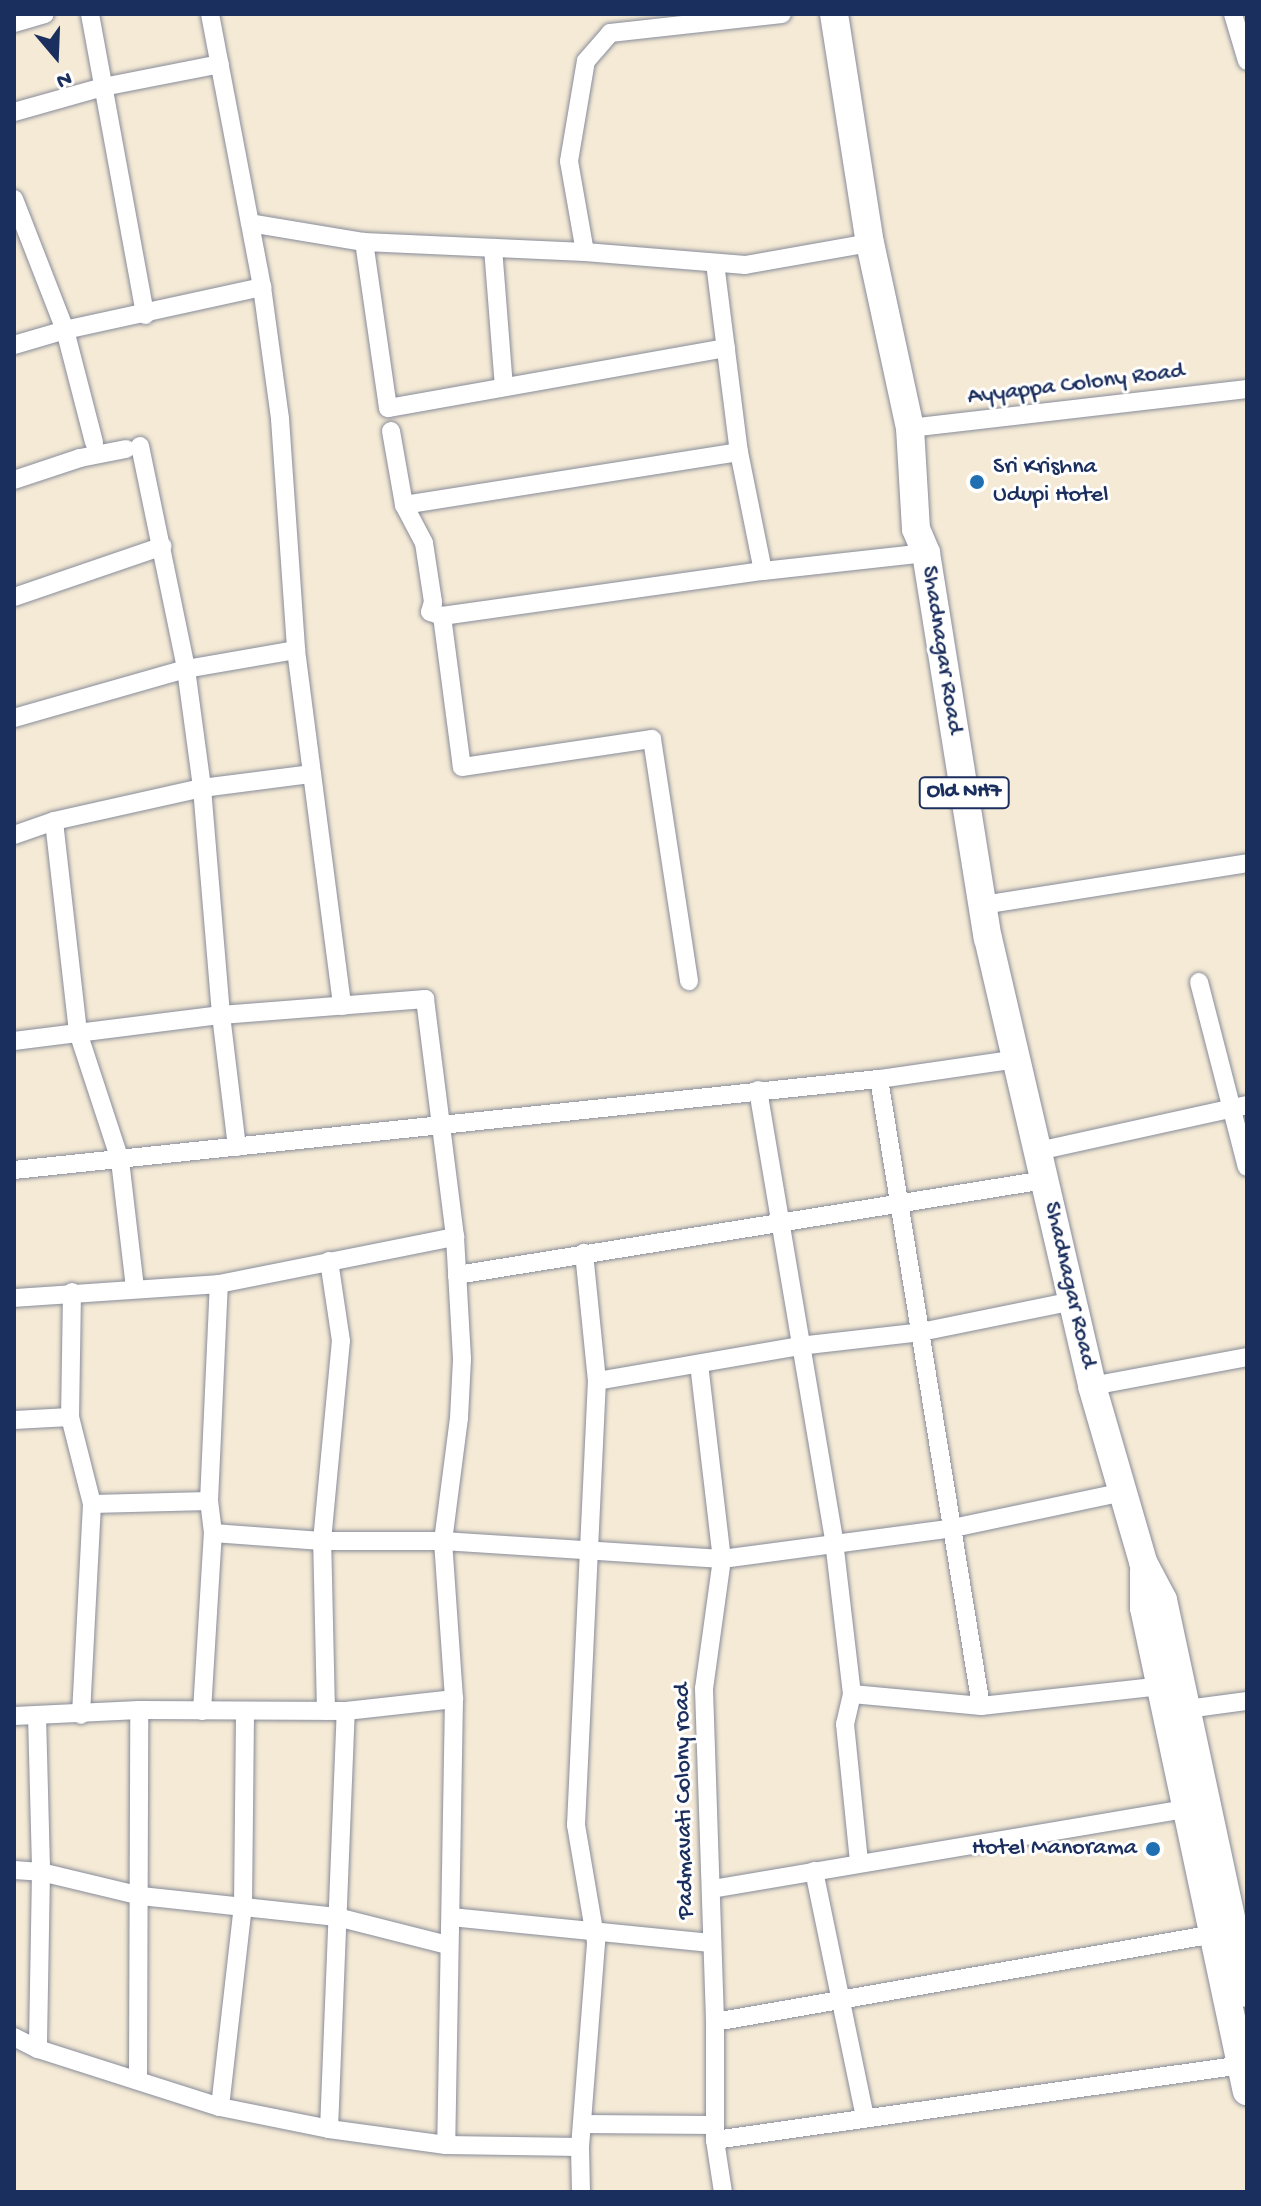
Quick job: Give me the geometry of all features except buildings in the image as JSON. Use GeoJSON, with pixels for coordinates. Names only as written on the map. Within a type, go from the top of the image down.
{"type":"FeatureCollection","features":[{"type":"Feature","properties":{"kind":"main road","name":"Shadnagar Road"},"geometry":{"type":"LineString","coordinates":[[834,14],[870,243],[910,428],[916,529],[926,553],[983,905],[1092,1386],[1143,1562],[1163,1600],[1247,1993]]}},
{"type":"Feature","properties":{"kind":"main road","name":"Shadnagar Road"},"geometry":{"type":"LineString","coordinates":[[1143,1562],[1144,1608],[1245,2078]]}},
{"type":"Feature","properties":{"kind":"street"},"geometry":{"type":"LineString","coordinates":[[14,23],[45,14]]}},
{"type":"Feature","properties":{"kind":"street"},"geometry":{"type":"LineString","coordinates":[[90,14],[145,315]]}},
{"type":"Feature","properties":{"kind":"street"},"geometry":{"type":"LineString","coordinates":[[210,14],[262,287],[280,419],[296,650],[342,1006]]}},
{"type":"Feature","properties":{"kind":"street"},"geometry":{"type":"LineString","coordinates":[[585,252],[569,161],[586,61],[610,33],[782,14]]}},
{"type":"Feature","properties":{"kind":"street"},"geometry":{"type":"LineString","coordinates":[[1233,14],[1247,61]]}},
{"type":"Feature","properties":{"kind":"street"},"geometry":{"type":"LineString","coordinates":[[14,112],[103,87],[220,64]]}},
{"type":"Feature","properties":{"kind":"street"},"geometry":{"type":"LineString","coordinates":[[14,199],[65,330],[94,442]]}},
{"type":"Feature","properties":{"kind":"street"},"geometry":{"type":"LineString","coordinates":[[250,223],[364,242],[585,252],[745,265],[870,243]]}},
{"type":"Feature","properties":{"kind":"street"},"geometry":{"type":"LineString","coordinates":[[364,242],[388,408],[726,348]]}},
{"type":"Feature","properties":{"kind":"street"},"geometry":{"type":"LineString","coordinates":[[493,248],[504,387]]}},
{"type":"Feature","properties":{"kind":"street"},"geometry":{"type":"LineString","coordinates":[[715,263],[739,452],[763,571]]}},
{"type":"Feature","properties":{"kind":"street"},"geometry":{"type":"LineString","coordinates":[[14,345],[65,330],[145,315],[262,287]]}},
{"type":"Feature","properties":{"kind":"street","name":"Ayyappa Colony Road"},"geometry":{"type":"LineString","coordinates":[[910,428],[1247,389]]}},
{"type":"Feature","properties":{"kind":"street"},"geometry":{"type":"LineString","coordinates":[[391,431],[404,505],[424,543],[432,590],[430,612],[442,616],[763,571],[926,553]]}},
{"type":"Feature","properties":{"kind":"street"},"geometry":{"type":"LineString","coordinates":[[14,480],[80,458],[133,448],[163,546],[186,669],[202,788],[221,1015],[237,1147]]}},
{"type":"Feature","properties":{"kind":"street"},"geometry":{"type":"LineString","coordinates":[[404,505],[739,452]]}},
{"type":"Feature","properties":{"kind":"street"},"geometry":{"type":"LineString","coordinates":[[14,597],[163,546]]}},
{"type":"Feature","properties":{"kind":"street"},"geometry":{"type":"LineString","coordinates":[[442,616],[462,767],[652,739],[689,981]]}},
{"type":"Feature","properties":{"kind":"street"},"geometry":{"type":"LineString","coordinates":[[14,718],[186,669],[296,650]]}},
{"type":"Feature","properties":{"kind":"street"},"geometry":{"type":"LineString","coordinates":[[14,835],[54,821],[202,788],[312,774]]}},
{"type":"Feature","properties":{"kind":"street"},"geometry":{"type":"LineString","coordinates":[[54,821],[78,1032],[120,1160],[135,1288]]}},
{"type":"Feature","properties":{"kind":"street"},"geometry":{"type":"LineString","coordinates":[[983,905],[1247,863]]}},
{"type":"Feature","properties":{"kind":"street"},"geometry":{"type":"LineString","coordinates":[[1199,982],[1240,1106],[1247,1167]]}},
{"type":"Feature","properties":{"kind":"street"},"geometry":{"type":"LineString","coordinates":[[14,1041],[221,1015],[425,999],[455,1237],[462,1359],[459,1418],[443,1541],[454,1699],[446,2145]]}},
{"type":"Feature","properties":{"kind":"street"},"geometry":{"type":"LineString","coordinates":[[14,1170],[879,1079],[1017,1059]]}},
{"type":"Feature","properties":{"kind":"street"},"geometry":{"type":"LineString","coordinates":[[879,1079],[981,1706]]}},
{"type":"Feature","properties":{"kind":"street"},"geometry":{"type":"LineString","coordinates":[[758,1090],[834,1541],[852,1694],[845,1724],[859,1862]]}},
{"type":"Feature","properties":{"kind":"street"},"geometry":{"type":"LineString","coordinates":[[1038,1151],[1240,1106]]}},
{"type":"Feature","properties":{"kind":"street"},"geometry":{"type":"LineString","coordinates":[[457,1275],[1045,1180]]}},
{"type":"Feature","properties":{"kind":"street"},"geometry":{"type":"LineString","coordinates":[[14,1298],[219,1284],[455,1237]]}},
{"type":"Feature","properties":{"kind":"street"},"geometry":{"type":"LineString","coordinates":[[581,2192],[580,2147],[594,1934],[576,1825],[597,1381],[584,1253]]}},
{"type":"Feature","properties":{"kind":"street"},"geometry":{"type":"LineString","coordinates":[[326,1711],[322,1541],[341,1341],[329,1261]]}},
{"type":"Feature","properties":{"kind":"street"},"geometry":{"type":"LineString","coordinates":[[202,1711],[213,1533],[209,1501],[219,1284]]}},
{"type":"Feature","properties":{"kind":"street"},"geometry":{"type":"LineString","coordinates":[[72,1292],[70,1417],[92,1504],[81,1715]]}},
{"type":"Feature","properties":{"kind":"street"},"geometry":{"type":"LineString","coordinates":[[597,1381],[799,1346],[921,1332],[1074,1301]]}},
{"type":"Feature","properties":{"kind":"street"},"geometry":{"type":"LineString","coordinates":[[1092,1386],[1247,1357]]}},
{"type":"Feature","properties":{"kind":"street","name":"Padmavati Colony road"},"geometry":{"type":"LineString","coordinates":[[699,1364],[722,1559],[704,1689],[712,1889],[715,2133],[723,2192]]}},
{"type":"Feature","properties":{"kind":"street"},"geometry":{"type":"LineString","coordinates":[[14,1420],[70,1417]]}},
{"type":"Feature","properties":{"kind":"street"},"geometry":{"type":"LineString","coordinates":[[213,1533],[322,1541],[443,1541],[722,1559],[834,1541],[953,1528],[1124,1492]]}},
{"type":"Feature","properties":{"kind":"street"},"geometry":{"type":"LineString","coordinates":[[92,1504],[209,1501]]}},
{"type":"Feature","properties":{"kind":"street"},"geometry":{"type":"LineString","coordinates":[[852,1694],[981,1706],[1161,1686]]}},
{"type":"Feature","properties":{"kind":"street"},"geometry":{"type":"LineString","coordinates":[[14,1716],[139,1710],[346,1711],[454,1699]]}},
{"type":"Feature","properties":{"kind":"street"},"geometry":{"type":"LineString","coordinates":[[1187,1709],[1247,1701]]}},
{"type":"Feature","properties":{"kind":"street"},"geometry":{"type":"LineString","coordinates":[[138,2080],[141,1896],[139,1710]]}},
{"type":"Feature","properties":{"kind":"street"},"geometry":{"type":"LineString","coordinates":[[220,2107],[243,1906],[245,1711]]}},
{"type":"Feature","properties":{"kind":"street"},"geometry":{"type":"LineString","coordinates":[[329,2129],[346,1711]]}},
{"type":"Feature","properties":{"kind":"street"},"geometry":{"type":"LineString","coordinates":[[37,1715],[41,1872],[38,2049]]}},
{"type":"Feature","properties":{"kind":"street"},"geometry":{"type":"LineString","coordinates":[[712,1889],[1187,1809]]}},
{"type":"Feature","properties":{"kind":"street"},"geometry":{"type":"LineString","coordinates":[[14,1870],[41,1872],[141,1896],[337,1917],[448,1945]]}},
{"type":"Feature","properties":{"kind":"street"},"geometry":{"type":"LineString","coordinates":[[814,1871],[843,1997],[865,2118]]}},
{"type":"Feature","properties":{"kind":"street"},"geometry":{"type":"LineString","coordinates":[[451,1917],[594,1934],[711,1943]]}},
{"type":"Feature","properties":{"kind":"street"},"geometry":{"type":"LineString","coordinates":[[715,2022],[1214,1934]]}},
{"type":"Feature","properties":{"kind":"street"},"geometry":{"type":"LineString","coordinates":[[14,2037],[38,2049],[220,2107],[329,2129],[446,2145],[580,2147]]}},
{"type":"Feature","properties":{"kind":"street"},"geometry":{"type":"LineString","coordinates":[[582,2124],[715,2133],[1245,2078]]}},
{"type":"Feature","properties":{"kind":"place","name":"Sri Krishna Udupi Hotel"},"geometry":{"type":"Point","coordinates":[977,482]}},
{"type":"Feature","properties":{"kind":"place","name":"Hotel Manorama"},"geometry":{"type":"Point","coordinates":[1153,1849]}}]}
